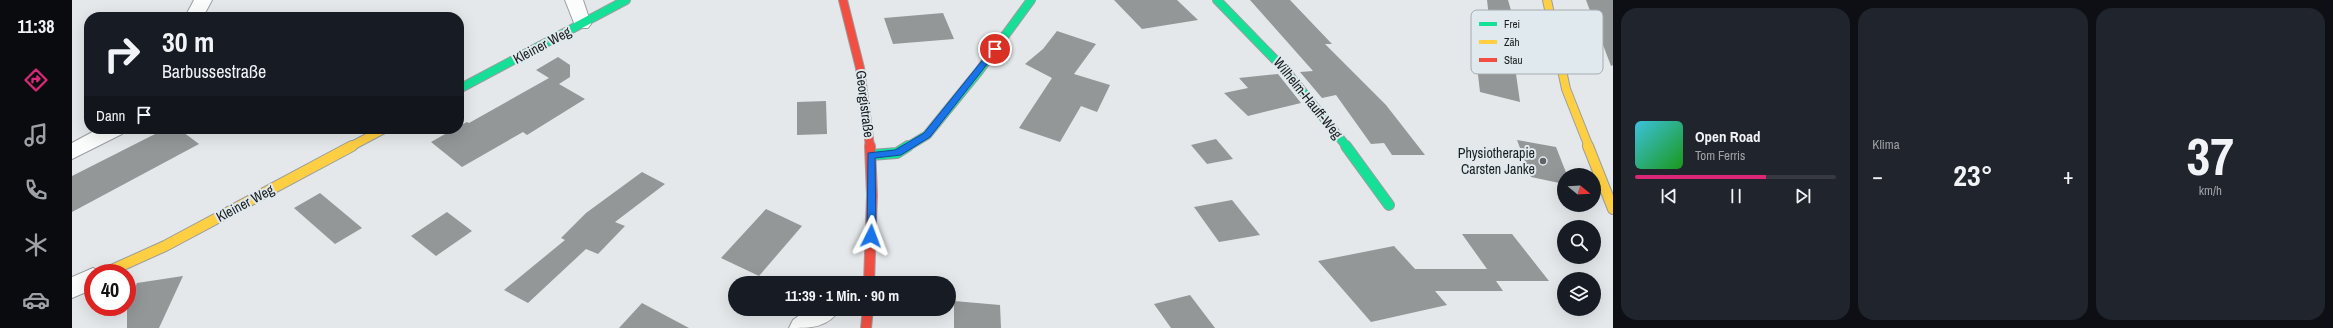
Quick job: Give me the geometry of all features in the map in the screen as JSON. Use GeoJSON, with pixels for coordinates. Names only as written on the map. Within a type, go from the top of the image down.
{"type":"FeatureCollection","features":[{"type":"Feature","properties":{"kind":"street"},"geometry":{"type":"LineString","coordinates":[[197,12],[203,0]]}},
{"type":"Feature","properties":{"kind":"street"},"geometry":{"type":"LineString","coordinates":[[574,0],[582,24]]}},
{"type":"Feature","properties":{"kind":"street","name":"Kleiner Weg"},"geometry":{"type":"LineString","coordinates":[[464,86],[626,0]]}},
{"type":"Feature","properties":{"kind":"street","name":"Georgistraße"},"geometry":{"type":"LineString","coordinates":[[843,0],[864,81],[871,155],[872,210],[869,276]]}},
{"type":"Feature","properties":{"kind":"street"},"geometry":{"type":"LineString","coordinates":[[871,155],[897,153],[927,135],[979,70],[1031,0]]}},
{"type":"Feature","properties":{"kind":"street","name":"Wilhelm-Hauff-Weg"},"geometry":{"type":"LineString","coordinates":[[1218,0],[1239,18],[1280,62],[1332,125],[1389,205]]}},
{"type":"Feature","properties":{"kind":"street"},"geometry":{"type":"LineString","coordinates":[[1547,0],[1549,10]]}},
{"type":"Feature","properties":{"kind":"street"},"geometry":{"type":"LineString","coordinates":[[1563,74],[1566,89],[1613,209]]}},
{"type":"Feature","properties":{"kind":"street"},"geometry":{"type":"LineString","coordinates":[[72,152],[106,134]]}},
{"type":"Feature","properties":{"kind":"street","name":"Kleiner Weg"},"geometry":{"type":"LineString","coordinates":[[125,264],[165,246],[375,134]]}},
{"type":"Feature","properties":{"kind":"street"},"geometry":{"type":"LineString","coordinates":[[72,288],[84,282]]}},
{"type":"Feature","properties":{"kind":"street"},"geometry":{"type":"LineString","coordinates":[[802,328],[818,316]]}},
{"type":"Feature","properties":{"kind":"street"},"geometry":{"type":"LineString","coordinates":[[866,328],[867,316]]}},
{"type":"Feature","properties":{"kind":"building"},"geometry":{"type":"Polygon","coordinates":[[[1114,0],[1177,0],[1198,20],[1142,29],[1114,0]]]}},
{"type":"Feature","properties":{"kind":"building"},"geometry":{"type":"Polygon","coordinates":[[[1250,0],[1290,0],[1332,44],[1325,44],[1386,105],[1425,155],[1392,155],[1384,143],[1371,144],[1336,95],[1322,98],[1300,72],[1313,71],[1250,0]]]}},
{"type":"Feature","properties":{"kind":"building"},"geometry":{"type":"Polygon","coordinates":[[[1487,0],[1508,0],[1511,10],[1488,10],[1487,0]]]}},
{"type":"Feature","properties":{"kind":"building"},"geometry":{"type":"Polygon","coordinates":[[[1586,0],[1613,0],[1613,65],[1611,66],[1603,45],[1603,10],[1590,10],[1586,0]]]}},
{"type":"Feature","properties":{"kind":"building"},"geometry":{"type":"Polygon","coordinates":[[[943,13],[954,39],[893,44],[884,18],[943,13]]]}},
{"type":"Feature","properties":{"kind":"building"},"geometry":{"type":"Polygon","coordinates":[[[1057,31],[1096,44],[1074,74],[1110,85],[1097,112],[1081,106],[1060,142],[1019,128],[1052,78],[1025,64],[1043,49],[1057,31]]]}},
{"type":"Feature","properties":{"kind":"building"},"geometry":{"type":"Polygon","coordinates":[[[558,57],[570,65],[570,77],[559,84],[585,99],[527,135],[523,132],[462,167],[431,142],[445,134],[464,134],[464,124],[469,123],[549,78],[536,70],[558,57]]]}},
{"type":"Feature","properties":{"kind":"building"},"geometry":{"type":"Polygon","coordinates":[[[1278,74],[1301,103],[1248,116],[1224,93],[1248,88],[1239,78],[1278,74]]]}},
{"type":"Feature","properties":{"kind":"building"},"geometry":{"type":"Polygon","coordinates":[[[1478,74],[1516,74],[1520,102],[1480,92],[1478,74]]]}},
{"type":"Feature","properties":{"kind":"building"},"geometry":{"type":"Polygon","coordinates":[[[826,101],[827,134],[797,135],[797,102],[826,101]]]}},
{"type":"Feature","properties":{"kind":"building"},"geometry":{"type":"Polygon","coordinates":[[[155,134],[186,134],[199,144],[72,212],[72,176],[155,134]]]}},
{"type":"Feature","properties":{"kind":"building"},"geometry":{"type":"Polygon","coordinates":[[[1216,139],[1233,159],[1207,164],[1191,145],[1216,139]]]}},
{"type":"Feature","properties":{"kind":"building","name":"Physiotherapie Carsten Janke"},"geometry":{"type":"Polygon","coordinates":[[[1517,140],[1556,147],[1564,168],[1557,168],[1557,183],[1531,177],[1517,140]]]}},
{"type":"Feature","properties":{"kind":"building"},"geometry":{"type":"Polygon","coordinates":[[[642,172],[665,184],[615,222],[625,226],[598,254],[586,249],[528,303],[504,290],[565,240],[561,238],[586,213],[642,172]]]}},
{"type":"Feature","properties":{"kind":"building"},"geometry":{"type":"Polygon","coordinates":[[[320,193],[362,228],[335,244],[294,208],[320,193]]]}},
{"type":"Feature","properties":{"kind":"building"},"geometry":{"type":"Polygon","coordinates":[[[1232,200],[1260,235],[1219,242],[1194,207],[1232,200]]]}},
{"type":"Feature","properties":{"kind":"building"},"geometry":{"type":"Polygon","coordinates":[[[766,209],[802,226],[759,276],[721,258],[766,209]]]}},
{"type":"Feature","properties":{"kind":"building"},"geometry":{"type":"Polygon","coordinates":[[[447,212],[472,231],[436,256],[411,236],[447,212]]]}},
{"type":"Feature","properties":{"kind":"building"},"geometry":{"type":"Polygon","coordinates":[[[1462,234],[1512,234],[1549,281],[1496,281],[1503,291],[1435,291],[1447,305],[1371,322],[1318,261],[1394,246],[1415,269],[1487,269],[1462,234]]]}},
{"type":"Feature","properties":{"kind":"building"},"geometry":{"type":"Polygon","coordinates":[[[183,276],[159,328],[127,328],[127,316],[136,316],[137,283],[183,276]]]}},
{"type":"Feature","properties":{"kind":"building"},"geometry":{"type":"Polygon","coordinates":[[[1190,295],[1215,328],[1171,328],[1154,304],[1190,295]]]}},
{"type":"Feature","properties":{"kind":"building"},"geometry":{"type":"Polygon","coordinates":[[[956,301],[1000,305],[1001,328],[954,328],[956,301]]]}},
{"type":"Feature","properties":{"kind":"building"},"geometry":{"type":"Polygon","coordinates":[[[642,303],[689,328],[619,328],[642,303]]]}},
{"type":"Feature","properties":{"kind":"traffic: fast"},"geometry":{"type":"LineString","coordinates":[[464,86],[626,0]]}},
{"type":"Feature","properties":{"kind":"traffic: fast"},"geometry":{"type":"LineString","coordinates":[[871,155],[897,153],[927,135],[979,71],[1031,0]]}},
{"type":"Feature","properties":{"kind":"traffic: fast"},"geometry":{"type":"LineString","coordinates":[[1217,0],[1265,47],[1287,72],[1329,124],[1389,205]]}},
{"type":"Feature","properties":{"kind":"traffic: slow"},"geometry":{"type":"LineString","coordinates":[[1547,0],[1549,10]]}},
{"type":"Feature","properties":{"kind":"traffic: slow"},"geometry":{"type":"LineString","coordinates":[[1563,74],[1566,89],[1613,209]]}},
{"type":"Feature","properties":{"kind":"traffic: slow"},"geometry":{"type":"LineString","coordinates":[[125,264],[165,246],[375,134]]}},
{"type":"Feature","properties":{"kind":"traffic: jam"},"geometry":{"type":"LineString","coordinates":[[843,0],[850,23],[860,68],[870,136],[872,195],[869,276]]}},
{"type":"Feature","properties":{"kind":"traffic: jam"},"geometry":{"type":"LineString","coordinates":[[866,328],[867,316]]}},
{"type":"Feature","properties":{"kind":"place","name":"Physiotherapie Carsten Janke"},"geometry":{"type":"Point","coordinates":[1543,161]}},
{"type":"Feature","properties":{"kind":"route"},"geometry":{"type":"LineString","coordinates":[[871,236],[871,155],[897,153],[927,135],[995,49]]}}]}
